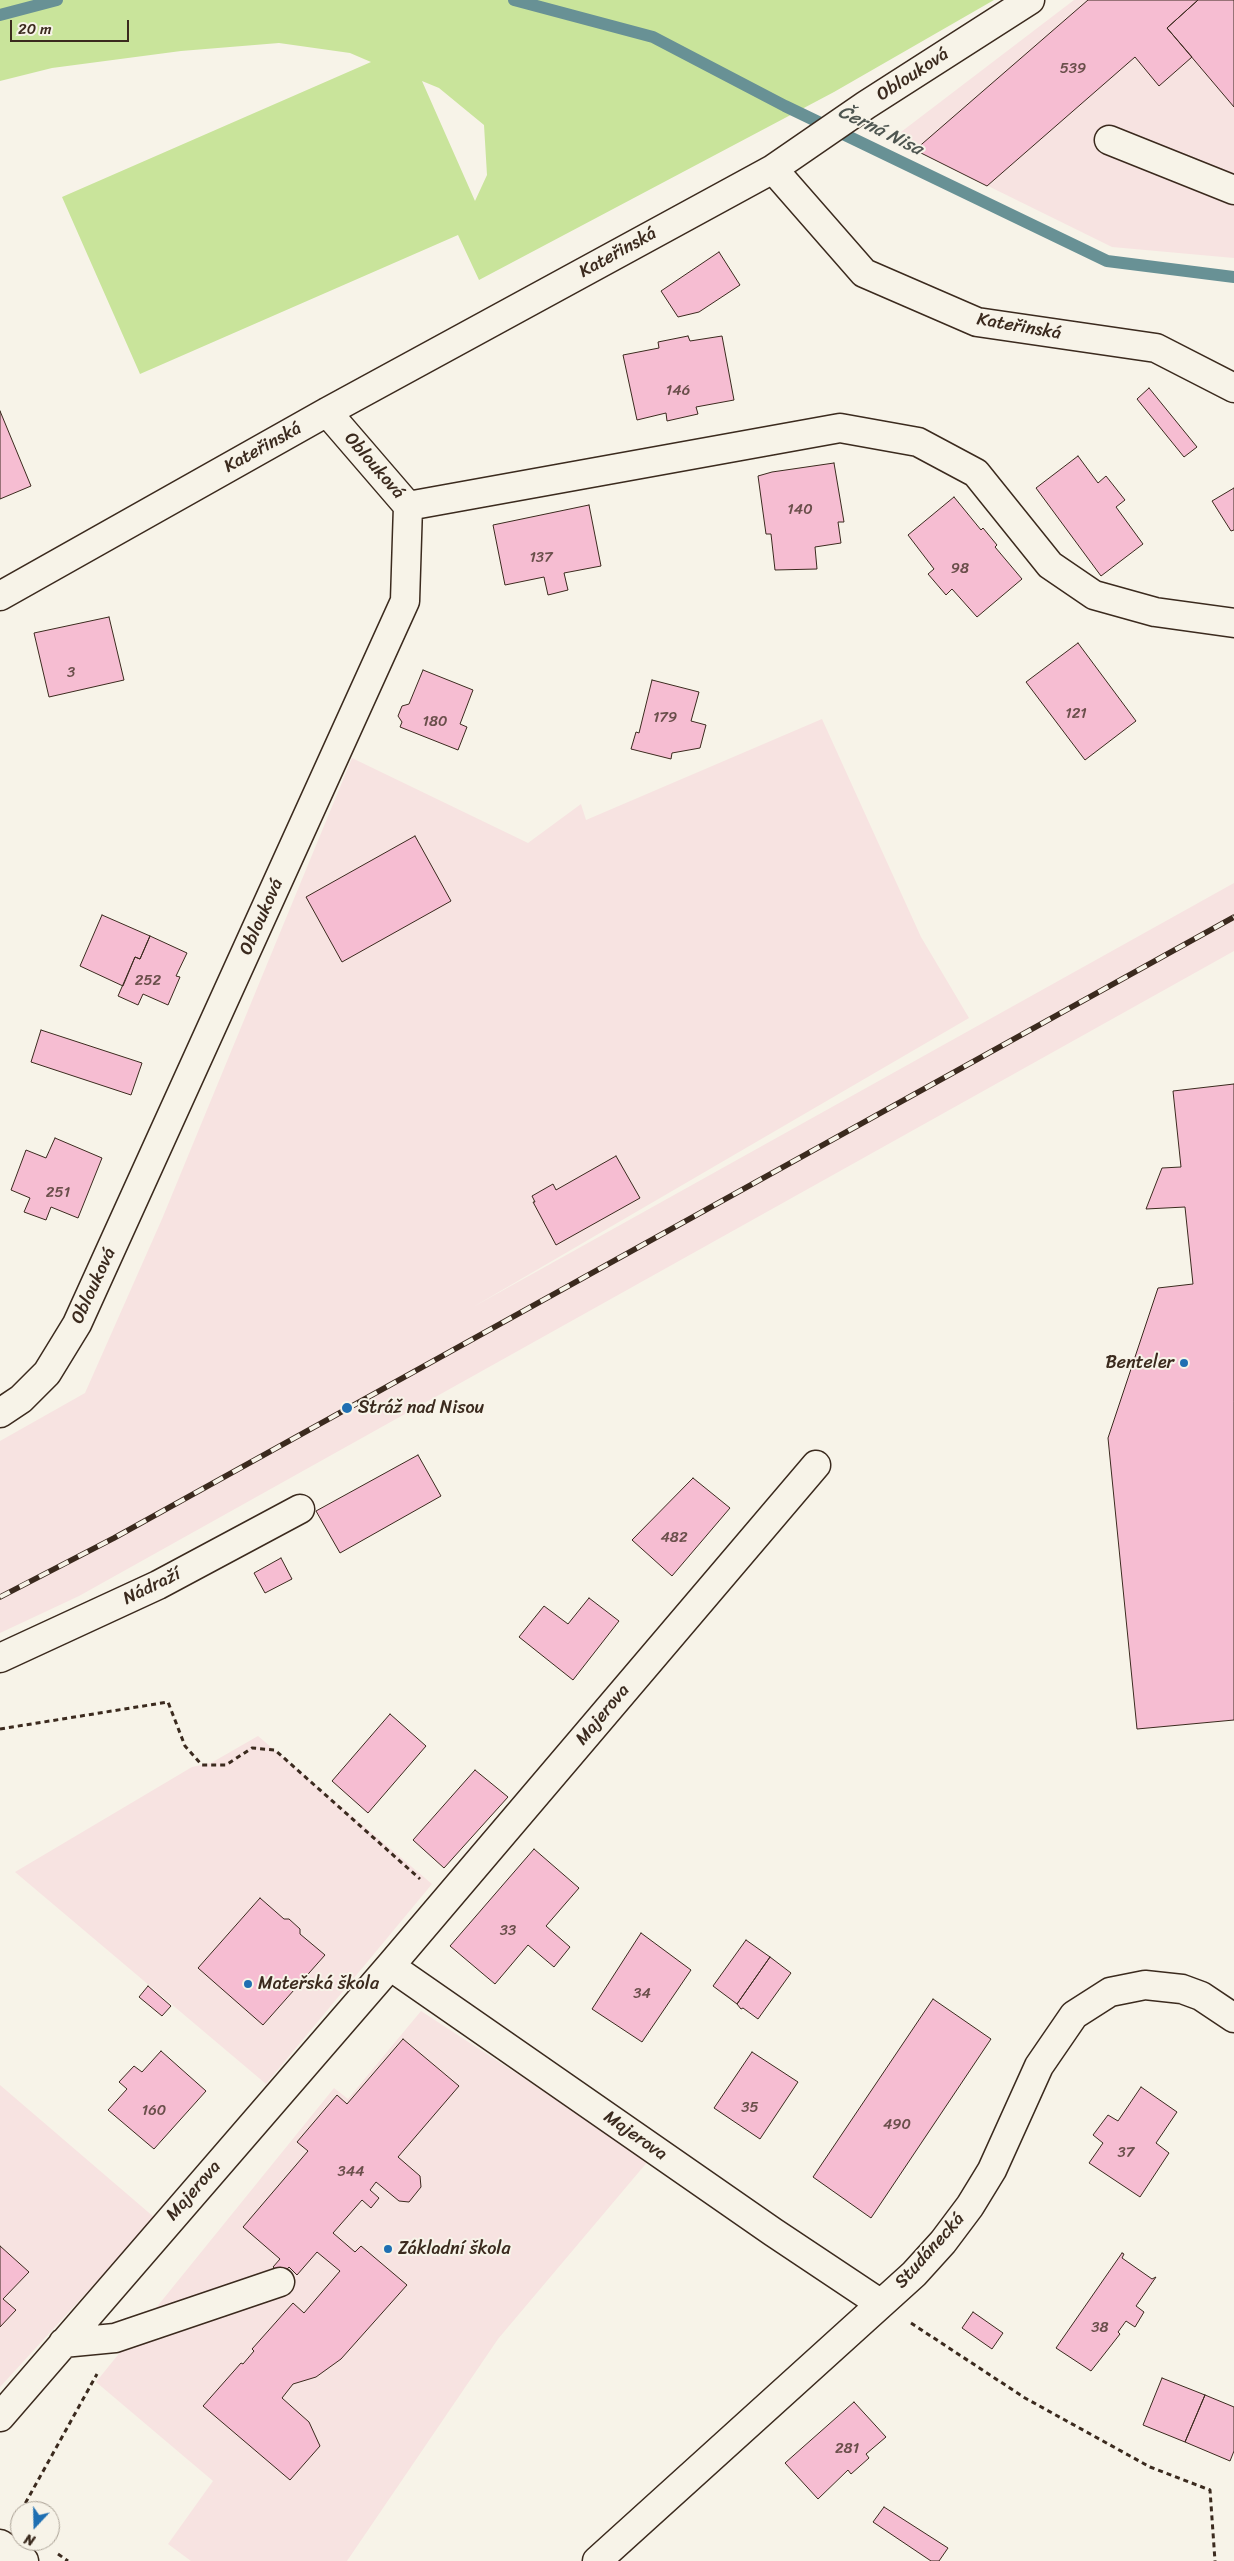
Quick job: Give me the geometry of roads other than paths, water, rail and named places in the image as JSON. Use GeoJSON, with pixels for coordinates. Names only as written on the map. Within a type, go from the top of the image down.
{"type":"FeatureCollection","features":[{"type":"Feature","properties":{"kind":"street","name":"Oblouková"},"geometry":{"type":"LineString","coordinates":[[773,169],[866,105],[1030,0]]}},
{"type":"Feature","properties":{"kind":"street"},"geometry":{"type":"LineString","coordinates":[[1108,140],[1234,190]]}},
{"type":"Feature","properties":{"kind":"street","name":"Kateřinská"},"geometry":{"type":"LineString","coordinates":[[0,596],[327,412],[773,169],[864,274],[977,322],[1156,348],[1234,388]]}},
{"type":"Feature","properties":{"kind":"street","name":"Oblouková"},"geometry":{"type":"LineString","coordinates":[[0,1413],[21,1399],[47,1372],[77,1324],[405,601],[408,506],[327,412]]}},
{"type":"Feature","properties":{"kind":"street"},"geometry":{"type":"LineString","coordinates":[[408,506],[840,428],[918,442],[976,473],[1050,565],[1094,595],[1155,612],[1234,623]]}},
{"type":"Feature","properties":{"kind":"street","name":"Majerova"},"geometry":{"type":"LineString","coordinates":[[0,2417],[390,1966],[816,1465]]}},
{"type":"Feature","properties":{"kind":"street","name":"Nádraží"},"geometry":{"type":"LineString","coordinates":[[0,1658],[158,1585],[300,1509]]}},
{"type":"Feature","properties":{"kind":"street","name":"Majerova"},"geometry":{"type":"LineString","coordinates":[[390,1966],[773,2232],[881,2304]]}},
{"type":"Feature","properties":{"kind":"street","name":"Studánecká"},"geometry":{"type":"LineString","coordinates":[[597,2561],[881,2304],[925,2261],[970,2206],[1008,2138],[1039,2066],[1059,2034],[1074,2015],[1110,1992],[1145,1985],[1182,1989],[1202,1996],[1234,2018]]}},
{"type":"Feature","properties":{"kind":"street"},"geometry":{"type":"LineString","coordinates":[[63,2343],[115,2338],[280,2282]]}},
{"type":"Feature","properties":{"kind":"street"},"geometry":{"type":"LineString","coordinates":[[0,2544],[24,2561]]}},
{"type":"Feature","properties":{"kind":"waterway","name":"Černá Nisa"},"geometry":{"type":"LineString","coordinates":[[0,15],[57,0]]}},
{"type":"Feature","properties":{"kind":"waterway","name":"Černá Nisa"},"geometry":{"type":"LineString","coordinates":[[514,0],[653,37],[785,106],[1107,261],[1234,277]]}},
{"type":"Feature","properties":{"kind":"railway"},"geometry":{"type":"LineString","coordinates":[[0,1597],[114,1538],[1234,917]]}},
{"type":"Feature","properties":{"kind":"place","name":"Benteler"},"geometry":{"type":"Point","coordinates":[1184,1363]}},
{"type":"Feature","properties":{"kind":"place","name":"Stráž nad Nisou"},"geometry":{"type":"Point","coordinates":[347,1408]}},
{"type":"Feature","properties":{"kind":"place","name":"Mateřská škola"},"geometry":{"type":"Point","coordinates":[248,1984]}},
{"type":"Feature","properties":{"kind":"place","name":"Základní škola"},"geometry":{"type":"Point","coordinates":[388,2249]}}]}
